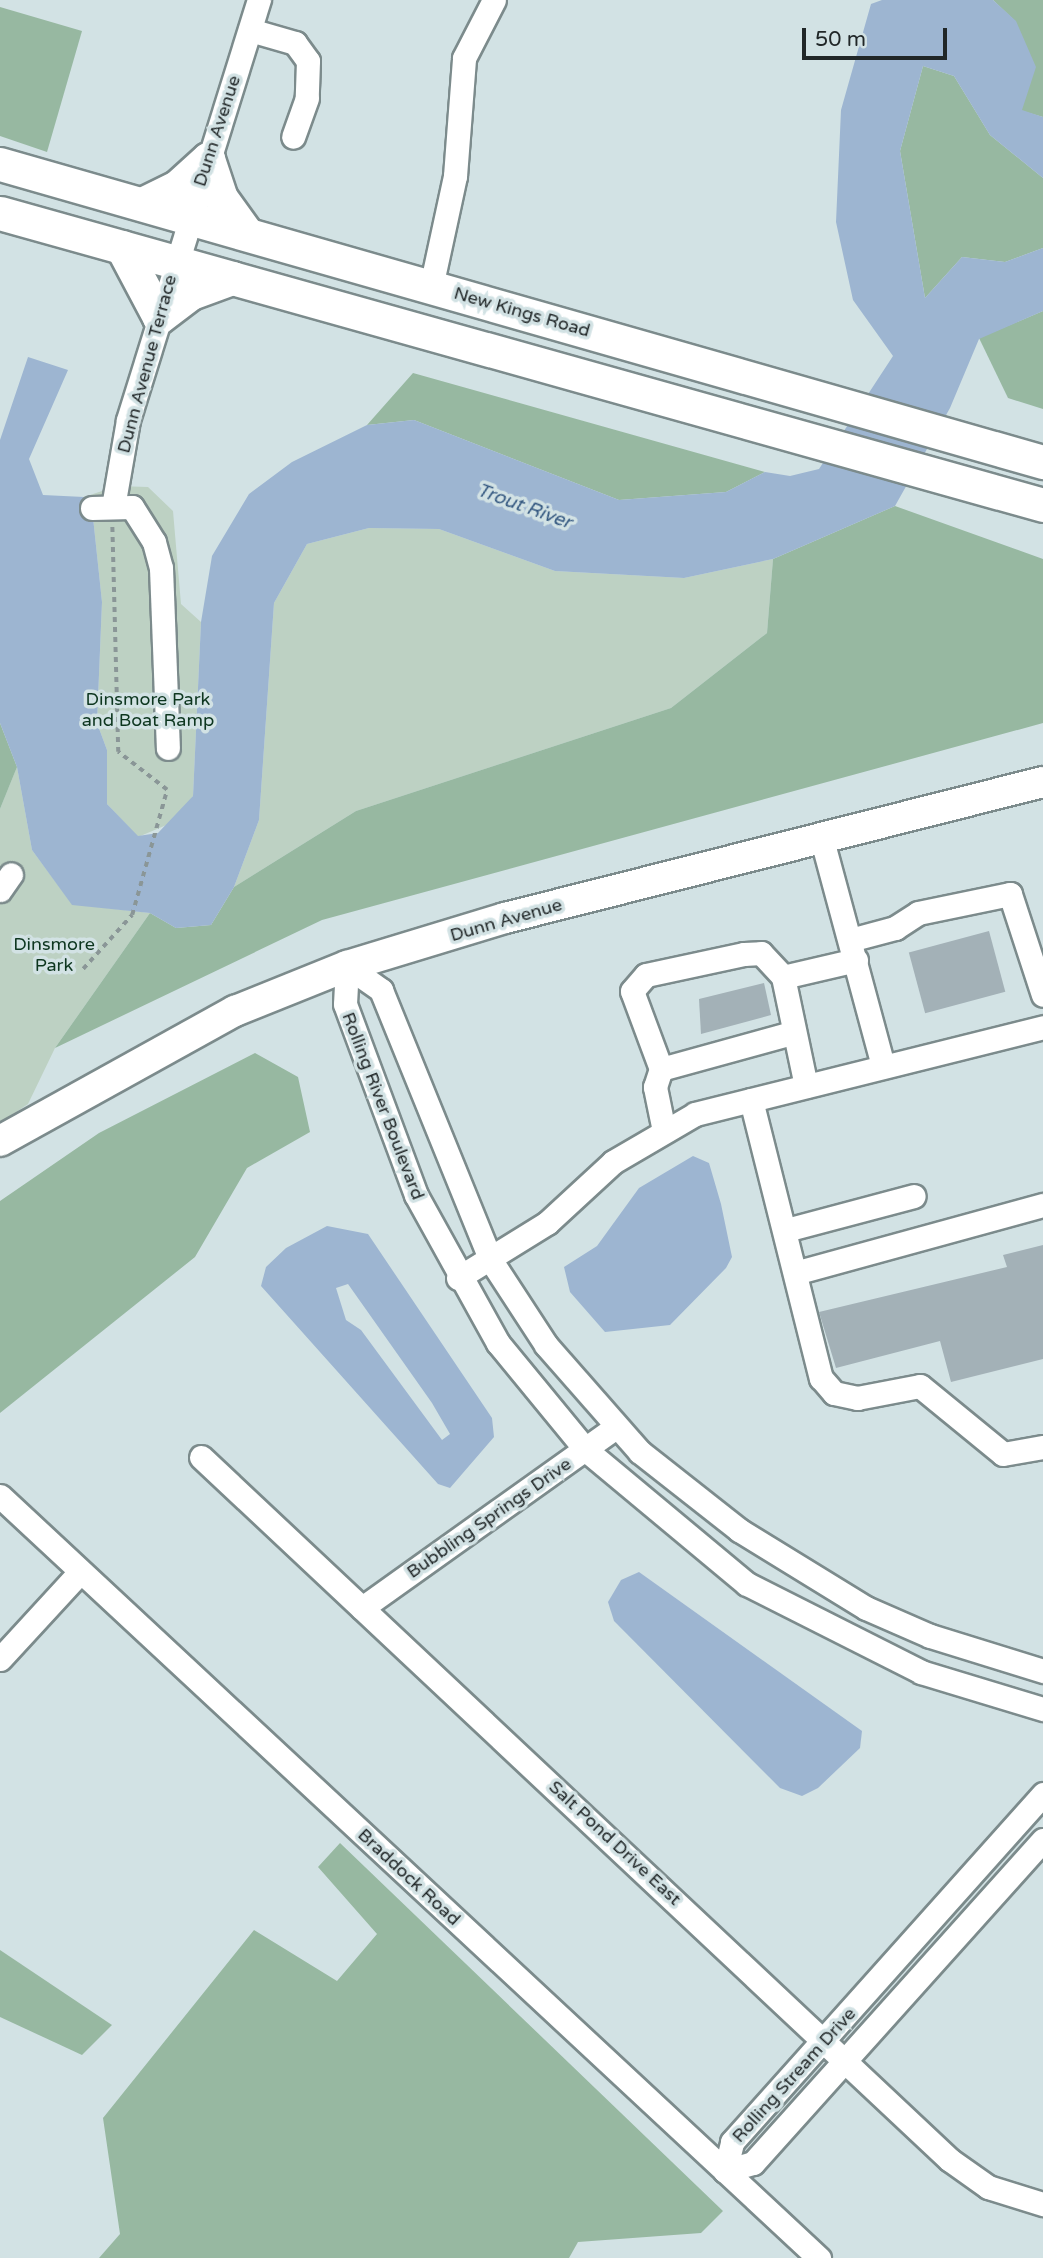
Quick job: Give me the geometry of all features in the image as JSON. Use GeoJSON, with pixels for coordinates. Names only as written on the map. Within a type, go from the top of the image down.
{"type":"FeatureCollection","features":[{"type":"Feature","properties":{"kind":"highway"},"geometry":{"type":"LineString","coordinates":[[142,204],[177,187],[208,159],[221,198],[247,234]]}},
{"type":"Feature","properties":{"kind":"highway","name":"New Kings Road"},"geometry":{"type":"LineString","coordinates":[[0,164],[1043,461]]}},
{"type":"Feature","properties":{"kind":"highway"},"geometry":{"type":"LineString","coordinates":[[0,213],[1043,505]]}},
{"type":"Feature","properties":{"kind":"highway"},"geometry":{"type":"LineString","coordinates":[[122,247],[159,317],[191,293],[232,278]]}},
{"type":"Feature","properties":{"kind":"main road","name":"Dunn Avenue"},"geometry":{"type":"LineString","coordinates":[[0,1140],[235,1011],[347,966],[821,836],[1043,782]]}},
{"type":"Feature","properties":{"kind":"street","name":"Dunn Avenue"},"geometry":{"type":"LineString","coordinates":[[175,262],[259,0]]}},
{"type":"Feature","properties":{"kind":"street"},"geometry":{"type":"LineString","coordinates":[[431,287],[455,176],[464,58],[494,0]]}},
{"type":"Feature","properties":{"kind":"street"},"geometry":{"type":"LineString","coordinates":[[250,30],[295,43],[308,61],[307,98],[293,137]]}},
{"type":"Feature","properties":{"kind":"street","name":"Dunn Avenue Terrace"},"geometry":{"type":"LineString","coordinates":[[102,508],[175,262]]}},
{"type":"Feature","properties":{"kind":"street"},"geometry":{"type":"LineString","coordinates":[[102,508],[132,507],[142,516],[160,568],[168,748]]}},
{"type":"Feature","properties":{"kind":"street"},"geometry":{"type":"LineString","coordinates":[[821,836],[883,1066]]}},
{"type":"Feature","properties":{"kind":"street"},"geometry":{"type":"LineString","coordinates":[[783,977],[853,950],[918,913],[1010,894],[1043,995]]}},
{"type":"Feature","properties":{"kind":"street"},"geometry":{"type":"LineString","coordinates":[[664,1130],[655,1087],[661,1069],[632,991],[646,975],[744,954],[761,953],[783,977],[792,1032],[806,1086]]}},
{"type":"Feature","properties":{"kind":"street"},"geometry":{"type":"LineString","coordinates":[[347,966],[381,990],[490,1259],[546,1345],[616,1427],[679,1485],[799,1571],[930,1636],[1043,1671]]}},
{"type":"Feature","properties":{"kind":"street","name":"Rolling River Boulevard"},"geometry":{"type":"LineString","coordinates":[[347,966],[345,1004],[416,1195],[458,1278],[525,1380],[586,1450],[747,1584],[921,1672],[1043,1709]]}},
{"type":"Feature","properties":{"kind":"street"},"geometry":{"type":"LineString","coordinates":[[458,1278],[547,1223],[613,1162],[695,1114],[1043,1027]]}},
{"type":"Feature","properties":{"kind":"street"},"geometry":{"type":"LineString","coordinates":[[661,1069],[792,1032]]}},
{"type":"Feature","properties":{"kind":"street"},"geometry":{"type":"LineString","coordinates":[[751,1100],[797,1272],[821,1378],[834,1393],[857,1398],[920,1386],[1003,1454],[1043,1447]]}},
{"type":"Feature","properties":{"kind":"street"},"geometry":{"type":"LineString","coordinates":[[786,1230],[914,1196]]}},
{"type":"Feature","properties":{"kind":"street"},"geometry":{"type":"LineString","coordinates":[[797,1272],[1043,1205]]}},
{"type":"Feature","properties":{"kind":"street","name":"Bubbling Springs Drive"},"geometry":{"type":"LineString","coordinates":[[362,1608],[616,1427]]}},
{"type":"Feature","properties":{"kind":"street","name":"Salt Pond Drive East"},"geometry":{"type":"LineString","coordinates":[[201,1457],[824,2040],[988,2187],[1043,2204]]}},
{"type":"Feature","properties":{"kind":"street","name":"Braddock Road"},"geometry":{"type":"LineString","coordinates":[[0,1496],[819,2258]]}},
{"type":"Feature","properties":{"kind":"street"},"geometry":{"type":"LineString","coordinates":[[0,1659],[80,1572]]}},
{"type":"Feature","properties":{"kind":"street","name":"Rolling Stream Drive"},"geometry":{"type":"LineString","coordinates":[[1043,1794],[732,2142],[725,2171],[753,2164],[1043,1840]]}},
{"type":"Feature","properties":{"kind":"path"},"geometry":{"type":"LineString","coordinates":[[83,969],[132,915],[167,790],[118,752],[102,508]]}},
{"type":"Feature","properties":{"kind":"green space"},"geometry":{"type":"Polygon","coordinates":[[[993,0],[1043,0],[1043,117],[1022,111],[1015,21],[993,0]]]}},
{"type":"Feature","properties":{"kind":"green space"},"geometry":{"type":"Polygon","coordinates":[[[0,7],[82,31],[47,152],[0,136],[0,7]]]}},
{"type":"Feature","properties":{"kind":"green space"},"geometry":{"type":"Polygon","coordinates":[[[923,66],[954,76],[990,135],[1043,178],[1043,248],[1005,262],[962,257],[925,298],[900,151],[923,66]]]}},
{"type":"Feature","properties":{"kind":"green space"},"geometry":{"type":"Polygon","coordinates":[[[1043,311],[1043,409],[1008,398],[979,338],[1043,311]]]}},
{"type":"Feature","properties":{"kind":"green space"},"geometry":{"type":"Polygon","coordinates":[[[413,373],[765,472],[726,492],[619,500],[414,420],[367,425],[413,373]]]}},
{"type":"Feature","properties":{"kind":"green space","name":"Dinsmore Park and Boat Ramp"},"geometry":{"type":"Polygon","coordinates":[[[117,486],[148,487],[173,511],[181,604],[201,622],[193,796],[176,821],[138,837],[107,804],[107,750],[97,723],[102,602],[92,508],[84,497],[117,486]]]}},
{"type":"Feature","properties":{"kind":"green space"},"geometry":{"type":"Polygon","coordinates":[[[895,506],[1043,559],[1043,723],[322,920],[55,1048],[150,913],[176,928],[211,925],[234,887],[356,811],[671,708],[767,633],[773,559],[895,506]]]}},
{"type":"Feature","properties":{"kind":"green space"},"geometry":{"type":"Polygon","coordinates":[[[369,528],[439,529],[555,571],[684,578],[773,559],[767,633],[671,708],[356,811],[234,887],[259,820],[274,603],[307,544],[369,528]]]}},
{"type":"Feature","properties":{"kind":"green space"},"geometry":{"type":"Polygon","coordinates":[[[0,723],[17,767],[0,809],[0,723]]]}},
{"type":"Feature","properties":{"kind":"green space","name":"Dinsmore Park"},"geometry":{"type":"Polygon","coordinates":[[[17,767],[32,850],[72,904],[150,913],[55,1048],[28,1104],[0,1123],[0,809],[17,767]]]}},
{"type":"Feature","properties":{"kind":"green space"},"geometry":{"type":"Polygon","coordinates":[[[255,1053],[298,1077],[310,1132],[247,1168],[195,1257],[0,1413],[0,1201],[99,1133],[255,1053]]]}},
{"type":"Feature","properties":{"kind":"green space"},"geometry":{"type":"Polygon","coordinates":[[[340,1843],[723,2211],[701,2233],[578,2242],[569,2258],[99,2258],[120,2234],[103,2118],[254,1930],[337,1981],[377,1934],[318,1867],[340,1843]]]}},
{"type":"Feature","properties":{"kind":"green space"},"geometry":{"type":"Polygon","coordinates":[[[0,1950],[112,2025],[82,2055],[0,2017],[0,1950]]]}},
{"type":"Feature","properties":{"kind":"water","name":"Trout River"},"geometry":{"type":"Polygon","coordinates":[[[882,0],[993,0],[1016,21],[1036,67],[1022,110],[1043,117],[1043,178],[990,135],[954,76],[923,66],[900,151],[925,298],[962,257],[1005,262],[1043,248],[1043,311],[979,339],[950,408],[895,506],[773,559],[684,578],[555,571],[439,529],[369,528],[307,544],[274,603],[259,820],[234,887],[211,925],[176,928],[150,913],[72,905],[32,850],[17,767],[0,723],[0,440],[28,357],[68,370],[29,459],[43,495],[84,497],[92,508],[102,602],[97,723],[107,750],[107,804],[138,836],[158,833],[193,796],[201,622],[212,556],[249,494],[292,462],[367,425],[414,420],[619,500],[726,492],[765,472],[790,476],[819,469],[893,356],[853,300],[836,222],[841,110],[871,4],[882,0]]]}},
{"type":"Feature","properties":{"kind":"water"},"geometry":{"type":"Polygon","coordinates":[[[693,1156],[709,1163],[732,1257],[726,1268],[670,1325],[605,1332],[570,1292],[564,1267],[597,1246],[639,1188],[693,1156]]]}},
{"type":"Feature","properties":{"kind":"water"},"geometry":{"type":"Polygon","coordinates":[[[327,1226],[368,1234],[492,1418],[494,1437],[450,1488],[438,1484],[261,1286],[266,1267],[286,1248],[327,1226]],[[348,1284],[336,1288],[346,1320],[361,1330],[442,1440],[450,1434],[432,1403],[348,1284]]]}},
{"type":"Feature","properties":{"kind":"water"},"geometry":{"type":"Polygon","coordinates":[[[639,1572],[862,1731],[860,1748],[818,1788],[802,1796],[780,1788],[614,1621],[608,1602],[621,1580],[639,1572]]]}},
{"type":"Feature","properties":{"kind":"building"},"geometry":{"type":"Polygon","coordinates":[[[989,931],[1005,992],[925,1013],[909,952],[989,931]]]}},
{"type":"Feature","properties":{"kind":"building"},"geometry":{"type":"Polygon","coordinates":[[[764,983],[771,1015],[701,1034],[699,999],[764,983]]]}},
{"type":"Feature","properties":{"kind":"building"},"geometry":{"type":"Polygon","coordinates":[[[1043,1245],[1043,1359],[951,1382],[940,1341],[836,1368],[819,1312],[1007,1267],[1003,1255],[1043,1245]]]}}]}
